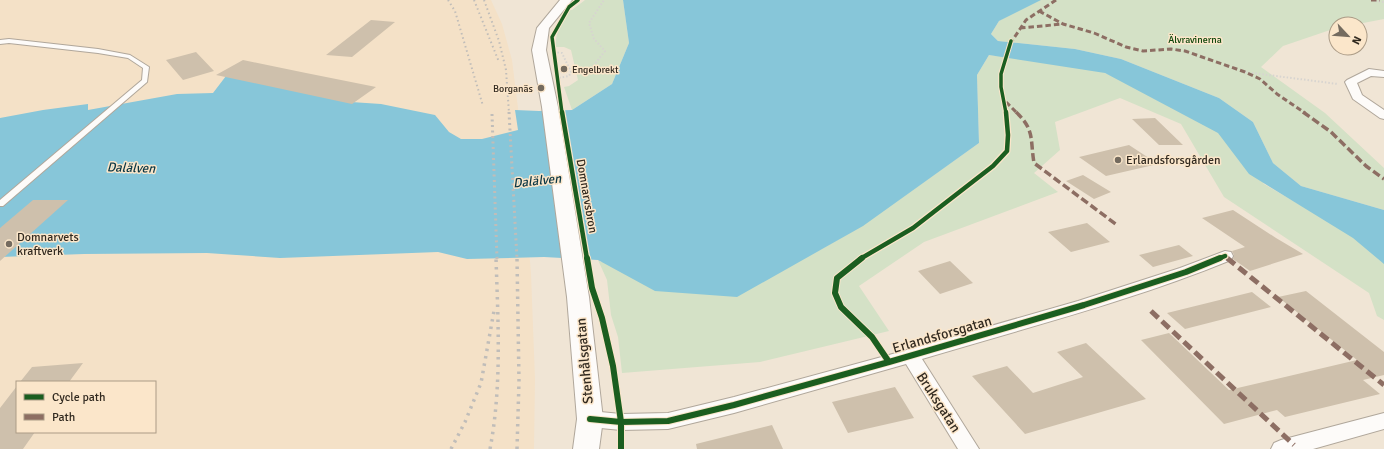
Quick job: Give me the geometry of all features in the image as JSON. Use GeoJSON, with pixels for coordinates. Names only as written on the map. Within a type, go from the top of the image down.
{"type":"FeatureCollection","features":[{"type":"Feature","properties":{"kind":"street","name":"Domnarvsbron"},"geometry":{"type":"LineString","coordinates":[[566,0],[543,28],[539,50],[550,107],[578,296]]}},
{"type":"Feature","properties":{"kind":"street"},"geometry":{"type":"LineString","coordinates":[[1384,74],[1369,72],[1351,82],[1357,97],[1384,115]]}},
{"type":"Feature","properties":{"kind":"street","name":"Erlandsforsgatan"},"geometry":{"type":"LineString","coordinates":[[590,419],[621,422],[668,421],[734,405],[910,356],[1084,305],[1186,272],[1225,256]]}},
{"type":"Feature","properties":{"kind":"street","name":"Stenhålsgatan"},"geometry":{"type":"LineString","coordinates":[[578,296],[590,419],[586,449]]}},
{"type":"Feature","properties":{"kind":"street","name":"Bruksgatan"},"geometry":{"type":"LineString","coordinates":[[910,356],[969,449]]}},
{"type":"Feature","properties":{"kind":"street"},"geometry":{"type":"LineString","coordinates":[[1281,449],[1384,421]]}},
{"type":"Feature","properties":{"kind":"lane"},"geometry":{"type":"LineString","coordinates":[[0,42],[9,41],[130,57],[146,67],[145,81],[0,204]]}},
{"type":"Feature","properties":{"kind":"path"},"geometry":{"type":"LineString","coordinates":[[557,78],[568,76],[571,72],[590,70],[606,51],[594,39],[589,23],[604,0]]}},
{"type":"Feature","properties":{"kind":"path"},"geometry":{"type":"LineString","coordinates":[[1375,1],[1384,2]]}},
{"type":"Feature","properties":{"kind":"path"},"geometry":{"type":"LineString","coordinates":[[553,44],[555,58]]}},
{"type":"Feature","properties":{"kind":"path"},"geometry":{"type":"LineString","coordinates":[[554,52],[562,53],[571,72]]}},
{"type":"Feature","properties":{"kind":"path"},"geometry":{"type":"LineString","coordinates":[[557,72],[558,85]]}},
{"type":"Feature","properties":{"kind":"path"},"geometry":{"type":"LineString","coordinates":[[1245,72],[1283,76],[1353,87]]}},
{"type":"Feature","properties":{"kind":"shaded area"},"geometry":{"type":"Polygon","coordinates":[[[0,0],[491,0],[502,24],[512,60],[518,108],[531,274],[535,379],[534,449],[0,449],[0,0]]]}},
{"type":"Feature","properties":{"kind":"green space"},"geometry":{"type":"Polygon","coordinates":[[[585,0],[623,0],[629,43],[612,84],[572,110],[564,87],[569,86],[578,80],[571,50],[564,47],[556,47],[556,37],[561,23],[570,10],[585,0]]]}},
{"type":"Feature","properties":{"kind":"green space","name":"Älvravinerna"},"geometry":{"type":"Polygon","coordinates":[[[1035,0],[1384,0],[1384,19],[1368,22],[1368,16],[1328,16],[1328,31],[1283,46],[1261,67],[1325,113],[1384,168],[1384,210],[1301,186],[1273,163],[1253,122],[1219,98],[1121,59],[1075,49],[998,41],[991,34],[999,21],[1035,0]]]}},
{"type":"Feature","properties":{"kind":"green space"},"geometry":{"type":"Polygon","coordinates":[[[989,55],[1083,64],[1217,119],[1264,184],[1340,228],[1384,258],[1384,320],[1377,316],[1369,293],[1224,197],[1181,124],[1120,98],[1055,122],[1060,150],[1034,173],[1058,192],[924,242],[859,286],[889,331],[760,362],[622,373],[618,337],[611,315],[607,280],[598,260],[601,262],[820,250],[863,225],[979,143],[977,75],[989,55]]]}},
{"type":"Feature","properties":{"kind":"water","name":"Dalälven"},"geometry":{"type":"Polygon","coordinates":[[[623,0],[1041,0],[999,21],[991,34],[998,41],[1075,49],[1121,59],[1219,98],[1253,122],[1273,163],[1301,186],[1384,210],[1384,264],[1353,238],[1249,174],[1218,133],[1105,73],[989,55],[977,75],[979,143],[863,226],[737,297],[655,291],[598,260],[544,257],[467,259],[438,252],[280,258],[207,253],[84,254],[0,257],[0,118],[88,104],[88,110],[177,94],[213,93],[226,76],[351,102],[381,104],[435,115],[449,132],[461,139],[482,139],[518,130],[515,110],[572,110],[612,84],[629,43],[623,0]]]}},
{"type":"Feature","properties":{"kind":"building"},"geometry":{"type":"Polygon","coordinates":[[[371,20],[395,22],[352,57],[326,55],[371,20]]]}},
{"type":"Feature","properties":{"kind":"building"},"geometry":{"type":"Polygon","coordinates":[[[196,52],[214,71],[183,80],[166,60],[196,52]]]}},
{"type":"Feature","properties":{"kind":"building"},"geometry":{"type":"Polygon","coordinates":[[[243,60],[376,87],[352,104],[216,75],[243,60]]]}},
{"type":"Feature","properties":{"kind":"building"},"geometry":{"type":"Polygon","coordinates":[[[1155,118],[1183,145],[1159,145],[1132,119],[1155,118]]]}},
{"type":"Feature","properties":{"kind":"building","name":"Erlandsforsgården"},"geometry":{"type":"Polygon","coordinates":[[[1129,145],[1158,164],[1106,176],[1079,157],[1129,145]]]}},
{"type":"Feature","properties":{"kind":"building"},"geometry":{"type":"Polygon","coordinates":[[[1083,175],[1111,192],[1094,199],[1066,181],[1083,175]]]}},
{"type":"Feature","properties":{"kind":"building","name":"Domnarvets kraftverk"},"geometry":{"type":"Polygon","coordinates":[[[33,200],[68,200],[0,261],[0,228],[33,200]]]}},
{"type":"Feature","properties":{"kind":"building"},"geometry":{"type":"Polygon","coordinates":[[[1233,210],[1303,254],[1250,271],[1233,259],[1234,255],[1232,251],[1245,247],[1202,218],[1233,210]]]}},
{"type":"Feature","properties":{"kind":"building"},"geometry":{"type":"Polygon","coordinates":[[[1087,223],[1110,242],[1071,252],[1048,232],[1087,223]]]}},
{"type":"Feature","properties":{"kind":"building"},"geometry":{"type":"Polygon","coordinates":[[[1179,245],[1193,256],[1153,267],[1139,255],[1179,245]]]}},
{"type":"Feature","properties":{"kind":"building"},"geometry":{"type":"Polygon","coordinates":[[[950,261],[973,283],[940,294],[918,271],[950,261]]]}},
{"type":"Feature","properties":{"kind":"building"},"geometry":{"type":"Polygon","coordinates":[[[1306,291],[1384,352],[1384,375],[1363,380],[1380,394],[1285,417],[1277,410],[1224,424],[1141,340],[1169,333],[1229,390],[1357,360],[1278,297],[1306,291]]]}},
{"type":"Feature","properties":{"kind":"building"},"geometry":{"type":"Polygon","coordinates":[[[1252,292],[1271,307],[1185,329],[1167,313],[1252,292]]]}},
{"type":"Feature","properties":{"kind":"building"},"geometry":{"type":"Polygon","coordinates":[[[1086,343],[1146,399],[1025,434],[972,376],[1007,366],[1033,393],[1083,377],[1057,352],[1086,343]]]}},
{"type":"Feature","properties":{"kind":"building"},"geometry":{"type":"Polygon","coordinates":[[[83,363],[70,381],[21,381],[32,367],[83,363]]]}},
{"type":"Feature","properties":{"kind":"building"},"geometry":{"type":"Polygon","coordinates":[[[16,387],[16,433],[34,433],[23,449],[0,449],[0,408],[16,387]]]}},
{"type":"Feature","properties":{"kind":"building"},"geometry":{"type":"Polygon","coordinates":[[[895,387],[914,418],[848,433],[832,402],[895,387]]]}},
{"type":"Feature","properties":{"kind":"building"},"geometry":{"type":"Polygon","coordinates":[[[772,425],[783,449],[697,449],[696,444],[772,425]]]}},
{"type":"Feature","properties":{"kind":"railway"},"geometry":{"type":"LineString","coordinates":[[448,0],[455,11],[483,106]]}},
{"type":"Feature","properties":{"kind":"railway"},"geometry":{"type":"LineString","coordinates":[[474,0],[499,62]]}},
{"type":"Feature","properties":{"kind":"railway"},"geometry":{"type":"LineString","coordinates":[[484,0],[499,41],[506,70],[509,113]]}},
{"type":"Feature","properties":{"kind":"railway"},"geometry":{"type":"LineString","coordinates":[[509,112],[517,259]]}},
{"type":"Feature","properties":{"kind":"railway"},"geometry":{"type":"LineString","coordinates":[[492,114],[497,259]]}},
{"type":"Feature","properties":{"kind":"railway"},"geometry":{"type":"LineString","coordinates":[[490,449],[494,425],[498,378],[496,258]]}},
{"type":"Feature","properties":{"kind":"railway"},"geometry":{"type":"LineString","coordinates":[[517,258],[519,381],[517,449]]}},
{"type":"Feature","properties":{"kind":"railway"},"geometry":{"type":"LineString","coordinates":[[451,449],[465,422],[481,383],[494,311]]}},
{"type":"Feature","properties":{"kind":"marked path"},"geometry":{"type":"LineString","coordinates":[[1010,44],[1026,20],[1056,0]]}},
{"type":"Feature","properties":{"kind":"marked path"},"geometry":{"type":"LineString","coordinates":[[1371,0],[1380,0]]}},
{"type":"Feature","properties":{"kind":"marked path"},"geometry":{"type":"LineString","coordinates":[[1039,11],[1063,24],[1094,33],[1126,47],[1143,51],[1171,49],[1185,51],[1245,72],[1260,79],[1277,94],[1331,132],[1366,166],[1384,179]]}},
{"type":"Feature","properties":{"kind":"marked path"},"geometry":{"type":"LineString","coordinates":[[1020,28],[1063,24]]}},
{"type":"Feature","properties":{"kind":"marked path"},"geometry":{"type":"LineString","coordinates":[[1006,102],[1025,120],[1031,131],[1031,145],[1034,163],[1117,225]]}},
{"type":"Feature","properties":{"kind":"marked path"},"geometry":{"type":"LineString","coordinates":[[1225,256],[1384,385]]}},
{"type":"Feature","properties":{"kind":"marked path"},"geometry":{"type":"LineString","coordinates":[[1151,311],[1294,445]]}},
{"type":"Feature","properties":{"kind":"cycle path"},"geometry":{"type":"LineString","coordinates":[[578,0],[569,7],[552,37],[561,107],[592,288],[602,318],[613,366],[621,422],[621,449]]}},
{"type":"Feature","properties":{"kind":"cycle path"},"geometry":{"type":"LineString","coordinates":[[889,362],[872,337],[841,307],[835,293],[837,278],[855,262],[913,228],[993,166],[1007,151],[1008,135],[1006,109],[1001,87],[1001,74],[1011,41]]}},
{"type":"Feature","properties":{"kind":"cycle path"},"geometry":{"type":"LineString","coordinates":[[590,419],[621,422],[668,421],[734,405],[889,362],[1084,305],[1186,272],[1225,256]]}},
{"type":"Feature","properties":{"kind":"place","name":"Engelbrekt"},"geometry":{"type":"Point","coordinates":[564,69]}},
{"type":"Feature","properties":{"kind":"place","name":"Borganäs"},"geometry":{"type":"Point","coordinates":[541,88]}},
{"type":"Feature","properties":{"kind":"place","name":"Erlandsforsgården"},"geometry":{"type":"Point","coordinates":[1118,160]}},
{"type":"Feature","properties":{"kind":"place","name":"Domnarvets kraftverk"},"geometry":{"type":"Point","coordinates":[9,244]}}]}
